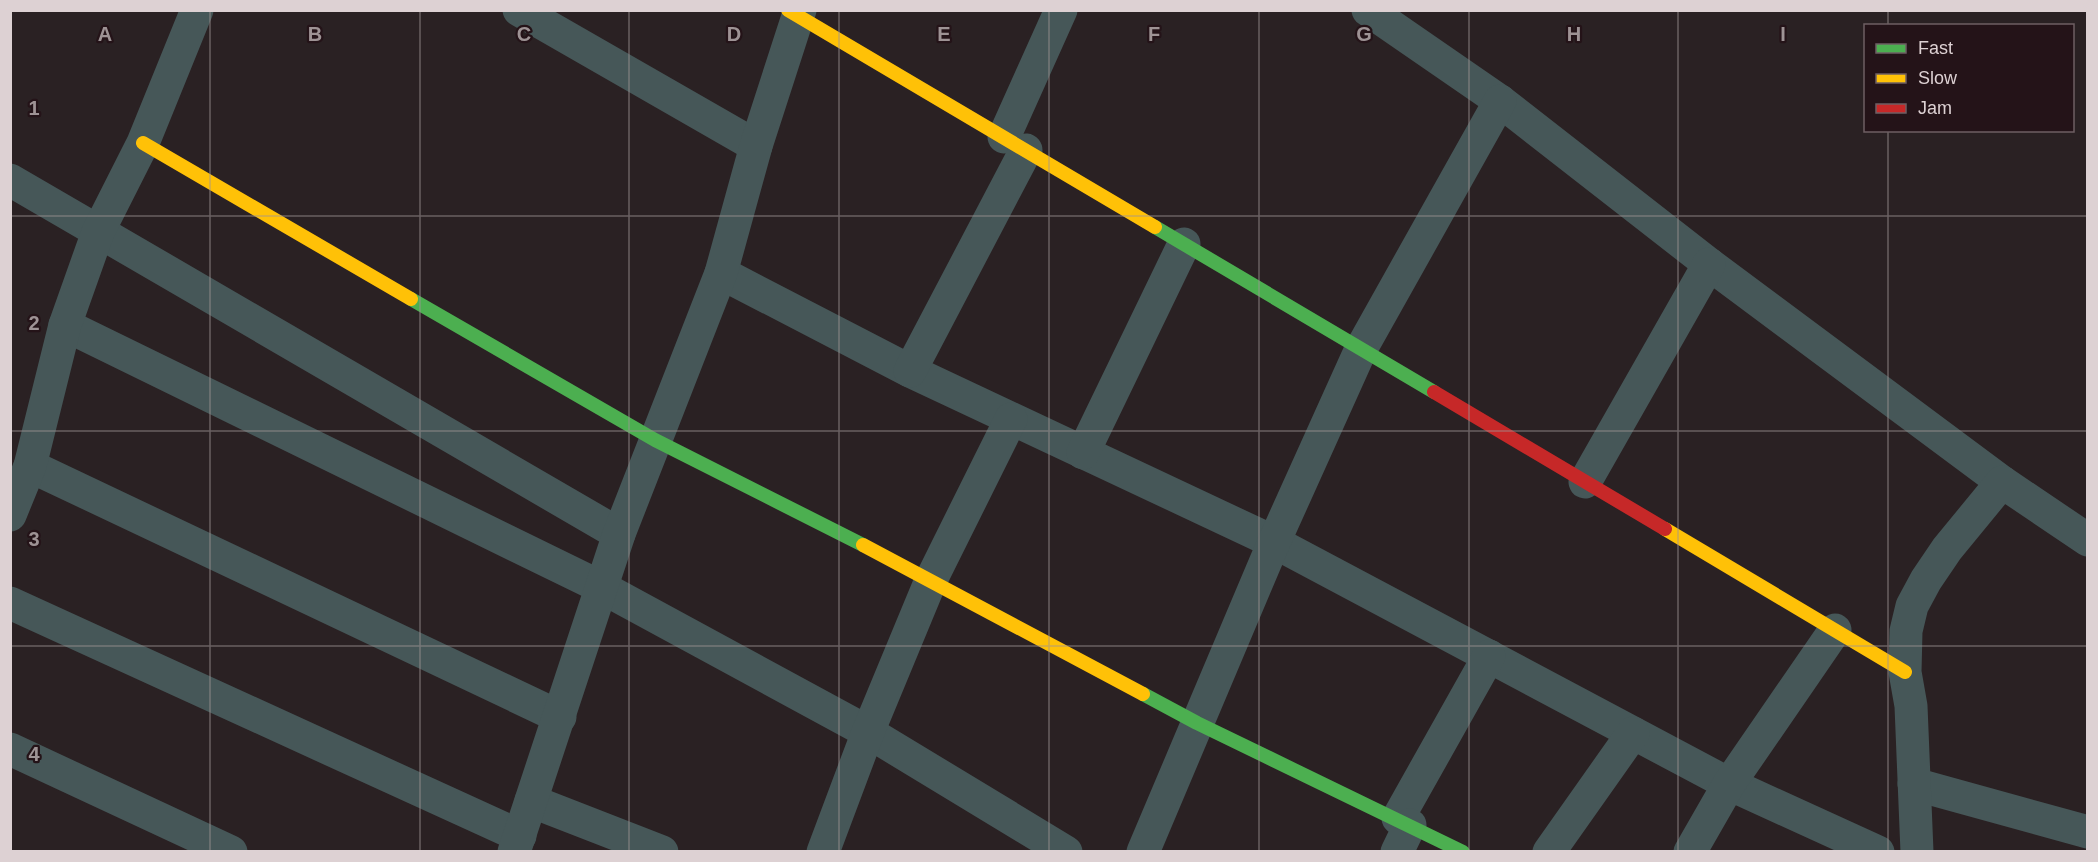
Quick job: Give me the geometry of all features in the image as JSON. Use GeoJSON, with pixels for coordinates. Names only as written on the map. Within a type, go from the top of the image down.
{"type":"FeatureCollection","features":[{"type":"Feature","properties":{"kind":"street"},"geometry":{"type":"LineString","coordinates":[[10,515],[30,466],[65,325],[98,232],[143,143],[197,10]]}},
{"type":"Feature","properties":{"kind":"street"},"geometry":{"type":"LineString","coordinates":[[519,10],[756,146]]}},
{"type":"Feature","properties":{"kind":"street"},"geometry":{"type":"LineString","coordinates":[[910,371],[1015,143],[1062,10]]}},
{"type":"Feature","properties":{"kind":"street"},"geometry":{"type":"LineString","coordinates":[[10,603],[517,844],[619,534],[721,273],[796,12],[1905,672]]}},
{"type":"Feature","properties":{"kind":"street"},"geometry":{"type":"LineString","coordinates":[[1387,16],[1709,264],[2002,482],[2088,540]]}},
{"type":"Feature","properties":{"kind":"street"},"geometry":{"type":"LineString","coordinates":[[1143,852],[1274,542],[1361,349],[1500,101]]}},
{"type":"Feature","properties":{"kind":"street"},"geometry":{"type":"LineString","coordinates":[[143,143],[655,440],[931,580],[1402,832],[1463,852]]}},
{"type":"Feature","properties":{"kind":"street"},"geometry":{"type":"LineString","coordinates":[[10,180],[619,534]]}},
{"type":"Feature","properties":{"kind":"street"},"geometry":{"type":"LineString","coordinates":[[1083,453],[1184,244]]}},
{"type":"Feature","properties":{"kind":"street"},"geometry":{"type":"LineString","coordinates":[[1585,482],[1709,264]]}},
{"type":"Feature","properties":{"kind":"street"},"geometry":{"type":"LineString","coordinates":[[721,273],[910,371],[1274,542],[1729,784],[1878,852]]}},
{"type":"Feature","properties":{"kind":"street"},"geometry":{"type":"LineString","coordinates":[[65,325],[601,587],[868,732],[1066,852]]}},
{"type":"Feature","properties":{"kind":"street"},"geometry":{"type":"LineString","coordinates":[[823,852],[868,732],[931,580],[1011,419]]}},
{"type":"Feature","properties":{"kind":"street"},"geometry":{"type":"LineString","coordinates":[[30,466],[560,717]]}},
{"type":"Feature","properties":{"kind":"street"},"geometry":{"type":"LineString","coordinates":[[1917,852],[1911,706],[1905,672],[1906,631],[1912,606],[1947,549],[2002,482]]}},
{"type":"Feature","properties":{"kind":"street"},"geometry":{"type":"LineString","coordinates":[[1690,852],[1729,784],[1835,630]]}},
{"type":"Feature","properties":{"kind":"street"},"geometry":{"type":"LineString","coordinates":[[1402,832],[1489,656]]}},
{"type":"Feature","properties":{"kind":"street"},"geometry":{"type":"LineString","coordinates":[[1550,852],[1633,733]]}},
{"type":"Feature","properties":{"kind":"street"},"geometry":{"type":"LineString","coordinates":[[10,749],[231,852]]}},
{"type":"Feature","properties":{"kind":"street"},"geometry":{"type":"LineString","coordinates":[[1914,784],[2088,832]]}},
{"type":"Feature","properties":{"kind":"street"},"geometry":{"type":"LineString","coordinates":[[531,801],[662,852]]}},
{"type":"Feature","properties":{"kind":"traffic: fast"},"geometry":{"type":"LineString","coordinates":[[1155,227],[1434,392]]}},
{"type":"Feature","properties":{"kind":"traffic: fast"},"geometry":{"type":"LineString","coordinates":[[411,299],[655,440],[863,545]]}},
{"type":"Feature","properties":{"kind":"traffic: fast"},"geometry":{"type":"LineString","coordinates":[[1143,694],[1197,723],[1463,852]]}},
{"type":"Feature","properties":{"kind":"traffic: slow"},"geometry":{"type":"LineString","coordinates":[[788,10],[1155,227]]}},
{"type":"Feature","properties":{"kind":"traffic: slow"},"geometry":{"type":"LineString","coordinates":[[143,143],[411,299]]}},
{"type":"Feature","properties":{"kind":"traffic: slow"},"geometry":{"type":"LineString","coordinates":[[1665,529],[1905,672]]}},
{"type":"Feature","properties":{"kind":"traffic: slow"},"geometry":{"type":"LineString","coordinates":[[863,545],[1143,694]]}},
{"type":"Feature","properties":{"kind":"traffic: jam"},"geometry":{"type":"LineString","coordinates":[[1434,392],[1665,529]]}}]}
